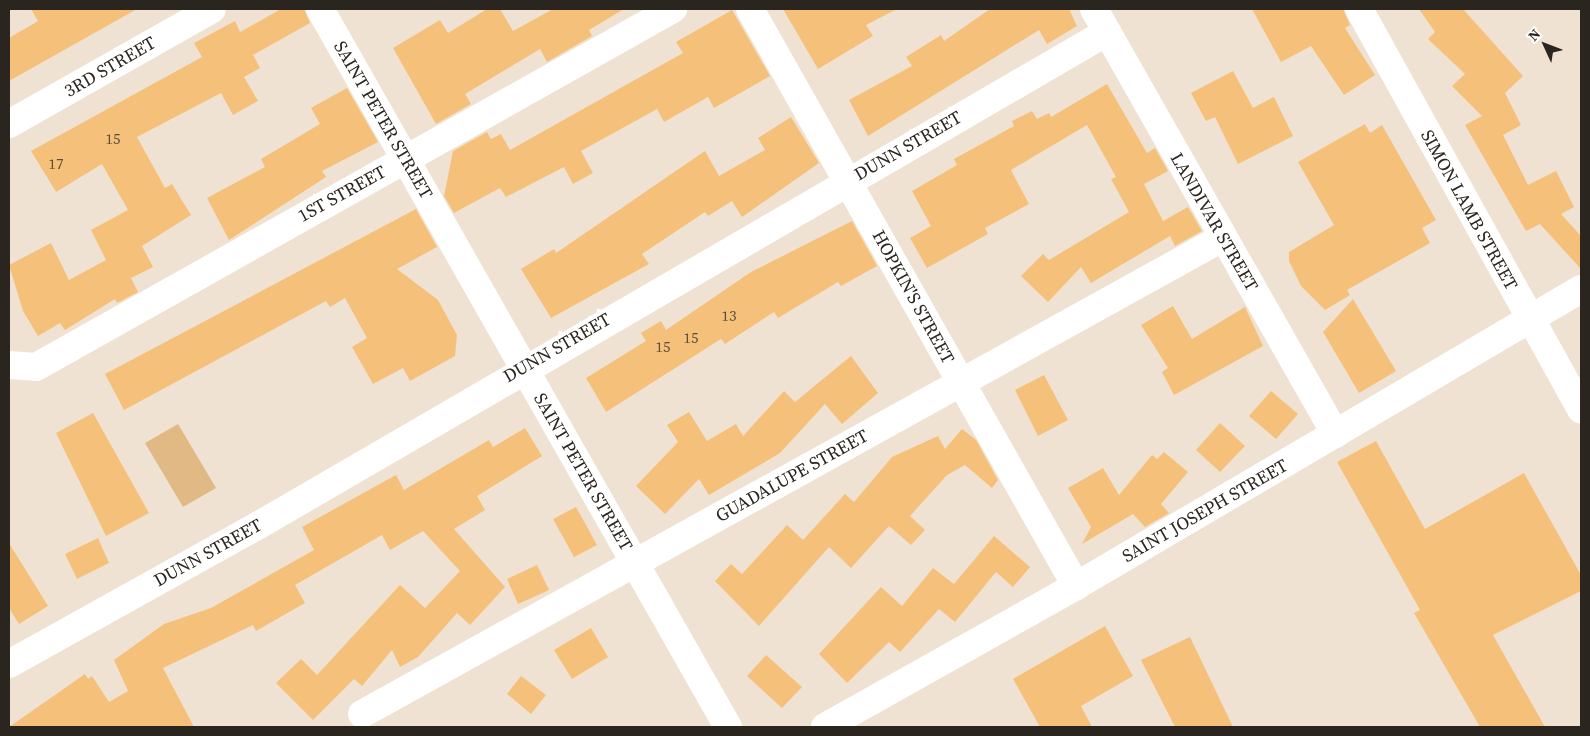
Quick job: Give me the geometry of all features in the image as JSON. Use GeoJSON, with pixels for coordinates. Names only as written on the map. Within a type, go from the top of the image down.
{"type":"FeatureCollection","features":[{"type":"Feature","properties":{"kind":"street","name":"3RD STREET"},"geometry":{"type":"LineString","coordinates":[[9,124],[212,9]]}},
{"type":"Feature","properties":{"kind":"street","name":"SAINT PETER STREET"},"geometry":{"type":"LineString","coordinates":[[320,9],[728,727]]}},
{"type":"Feature","properties":{"kind":"street","name":"1ST STREET"},"geometry":{"type":"LineString","coordinates":[[9,365],[36,367],[673,9]]}},
{"type":"Feature","properties":{"kind":"street","name":"HOPKIN'S STREET"},"geometry":{"type":"LineString","coordinates":[[750,9],[1076,586]]}},
{"type":"Feature","properties":{"kind":"street","name":"LANDIVAR STREET"},"geometry":{"type":"LineString","coordinates":[[1094,9],[1222,238],[1335,434]]}},
{"type":"Feature","properties":{"kind":"street","name":"SIMON LAMB STREET"},"geometry":{"type":"LineString","coordinates":[[1359,9],[1528,318],[1581,410]]}},
{"type":"Feature","properties":{"kind":"street","name":"DUNN STREET"},"geometry":{"type":"LineString","coordinates":[[9,664],[259,525],[524,367],[1107,32]]}},
{"type":"Feature","properties":{"kind":"street","name":"GUADALUPE STREET"},"geometry":{"type":"LineString","coordinates":[[362,714],[1222,238]]}},
{"type":"Feature","properties":{"kind":"street","name":"SAINT JOSEPH STREET"},"geometry":{"type":"LineString","coordinates":[[825,727],[1076,586],[1528,318],[1581,289]]}},
{"type":"Feature","properties":{"kind":"shaded area"},"geometry":{"type":"Polygon","coordinates":[[[178,424],[216,488],[183,507],[145,443],[178,424]]]}},
{"type":"Feature","properties":{"kind":"building"},"geometry":{"type":"Polygon","coordinates":[[[31,9],[137,9],[9,81],[9,38],[38,21],[31,9]]]}},
{"type":"Feature","properties":{"kind":"building"},"geometry":{"type":"Polygon","coordinates":[[[281,9],[304,9],[310,23],[253,55],[260,68],[244,77],[258,101],[233,115],[221,93],[137,137],[165,188],[172,184],[191,215],[142,246],[153,267],[131,278],[138,292],[117,303],[115,299],[65,330],[60,323],[38,336],[23,311],[9,265],[51,243],[69,280],[106,260],[91,230],[128,210],[102,164],[56,192],[31,151],[202,57],[194,43],[235,21],[240,32],[281,9]]]}},
{"type":"Feature","properties":{"kind":"building"},"geometry":{"type":"Polygon","coordinates":[[[487,9],[500,9],[513,31],[553,9],[624,9],[589,30],[592,36],[547,62],[540,49],[465,94],[471,104],[436,124],[393,48],[440,20],[448,33],[487,9]]]}},
{"type":"Feature","properties":{"kind":"building"},"geometry":{"type":"Polygon","coordinates":[[[783,9],[897,9],[866,25],[873,36],[818,69],[783,9]]]}},
{"type":"Feature","properties":{"kind":"building"},"geometry":{"type":"Polygon","coordinates":[[[990,9],[1069,9],[1077,26],[1047,44],[1039,30],[868,136],[849,100],[912,66],[906,57],[941,35],[944,41],[990,9]]]}},
{"type":"Feature","properties":{"kind":"building"},"geometry":{"type":"Polygon","coordinates":[[[1252,9],[1343,9],[1350,25],[1345,28],[1375,75],[1344,95],[1311,46],[1281,62],[1252,9]]]}},
{"type":"Feature","properties":{"kind":"building"},"geometry":{"type":"Polygon","coordinates":[[[1419,9],[1463,9],[1523,76],[1505,93],[1521,125],[1503,135],[1528,185],[1556,171],[1574,207],[1561,214],[1581,236],[1581,269],[1540,224],[1526,231],[1465,125],[1482,116],[1452,86],[1465,74],[1428,39],[1435,32],[1419,9]]]}},
{"type":"Feature","properties":{"kind":"building"},"geometry":{"type":"Polygon","coordinates":[[[732,10],[770,76],[714,108],[708,97],[664,122],[657,109],[581,151],[593,173],[573,184],[564,167],[506,197],[500,188],[454,213],[444,196],[453,151],[487,132],[491,139],[501,134],[510,150],[683,53],[676,42],[732,10]]]}},
{"type":"Feature","properties":{"kind":"building"},"geometry":{"type":"Polygon","coordinates":[[[1233,71],[1253,108],[1274,97],[1293,136],[1238,164],[1215,117],[1206,121],[1191,93],[1233,71]]]}},
{"type":"Feature","properties":{"kind":"building"},"geometry":{"type":"Polygon","coordinates":[[[1107,84],[1147,153],[1155,148],[1168,171],[1144,184],[1163,221],[1188,207],[1202,231],[1175,246],[1170,236],[1091,283],[1081,267],[1048,302],[1021,276],[1043,254],[1049,260],[1129,212],[1111,179],[1116,177],[1087,125],[1011,170],[1029,204],[985,228],[988,234],[927,268],[910,238],[931,226],[912,191],[957,165],[954,159],[1014,126],[1012,121],[1032,111],[1037,119],[1049,113],[1051,117],[1107,84]]]}},
{"type":"Feature","properties":{"kind":"building"},"geometry":{"type":"Polygon","coordinates":[[[347,88],[378,142],[322,171],[326,177],[229,240],[207,198],[265,167],[261,159],[320,124],[311,108],[347,88]]]}},
{"type":"Feature","properties":{"kind":"building"},"geometry":{"type":"Polygon","coordinates":[[[791,117],[819,163],[742,217],[732,201],[708,216],[705,212],[642,254],[649,264],[551,318],[521,269],[554,249],[556,253],[705,151],[719,176],[765,150],[758,138],[791,117]]]}},
{"type":"Feature","properties":{"kind":"building"},"geometry":{"type":"Polygon","coordinates":[[[1365,124],[1370,133],[1382,125],[1436,220],[1422,228],[1430,243],[1347,290],[1350,295],[1325,310],[1301,286],[1289,261],[1289,252],[1334,225],[1298,162],[1365,124]]]}},
{"type":"Feature","properties":{"kind":"building"},"geometry":{"type":"Polygon","coordinates":[[[416,209],[437,247],[397,269],[438,300],[457,335],[455,356],[410,381],[403,368],[373,384],[352,347],[367,338],[345,298],[330,307],[326,301],[124,410],[105,374],[416,209]]]}},
{"type":"Feature","properties":{"kind":"building"},"geometry":{"type":"Polygon","coordinates":[[[852,221],[877,266],[841,286],[838,282],[778,318],[774,312],[725,344],[721,339],[606,412],[586,378],[646,341],[641,333],[661,321],[666,330],[751,272],[852,221]]]}},
{"type":"Feature","properties":{"kind":"building"},"geometry":{"type":"Polygon","coordinates":[[[1353,299],[1396,371],[1359,393],[1323,332],[1353,299]]]}},
{"type":"Feature","properties":{"kind":"building"},"geometry":{"type":"Polygon","coordinates":[[[1173,306],[1192,339],[1245,307],[1263,346],[1174,395],[1162,372],[1168,368],[1141,325],[1173,306]]]}},
{"type":"Feature","properties":{"kind":"building"},"geometry":{"type":"Polygon","coordinates":[[[851,356],[878,393],[842,424],[825,404],[780,453],[709,495],[699,479],[665,514],[636,486],[678,442],[667,425],[689,412],[707,441],[736,424],[743,436],[784,391],[795,402],[851,356]]]}},
{"type":"Feature","properties":{"kind":"building"},"geometry":{"type":"Polygon","coordinates":[[[1044,375],[1068,420],[1038,436],[1015,390],[1044,375]]]}},
{"type":"Feature","properties":{"kind":"building"},"geometry":{"type":"Polygon","coordinates":[[[1271,391],[1298,414],[1276,439],[1249,416],[1271,391]]]}},
{"type":"Feature","properties":{"kind":"building"},"geometry":{"type":"Polygon","coordinates":[[[93,413],[149,513],[106,536],[56,433],[93,413]]]}},
{"type":"Feature","properties":{"kind":"building"},"geometry":{"type":"Polygon","coordinates":[[[1220,423],[1245,446],[1220,472],[1196,450],[1220,423]]]}},
{"type":"Feature","properties":{"kind":"building"},"geometry":{"type":"Polygon","coordinates":[[[525,428],[542,456],[477,496],[485,510],[454,529],[505,587],[470,625],[457,613],[418,657],[400,667],[392,650],[362,686],[354,679],[313,720],[276,683],[301,659],[317,675],[400,585],[425,608],[460,571],[423,531],[390,550],[382,535],[295,585],[305,603],[256,631],[253,625],[163,668],[194,727],[9,727],[85,674],[88,679],[92,676],[109,702],[128,691],[114,660],[164,624],[211,608],[314,550],[302,527],[396,475],[404,490],[489,440],[493,447],[525,428]]]}},
{"type":"Feature","properties":{"kind":"building"},"geometry":{"type":"Polygon","coordinates":[[[962,429],[976,440],[998,480],[992,488],[965,465],[947,475],[910,516],[925,530],[911,545],[889,526],[851,568],[829,547],[759,626],[715,581],[731,564],[742,574],[787,525],[803,540],[845,494],[854,502],[892,457],[938,436],[945,449],[962,429]]]}},
{"type":"Feature","properties":{"kind":"building"},"geometry":{"type":"Polygon","coordinates":[[[1376,441],[1425,529],[1524,473],[1581,575],[1581,591],[1493,635],[1545,727],[1480,727],[1414,613],[1420,610],[1337,462],[1376,441]]]}},
{"type":"Feature","properties":{"kind":"building"},"geometry":{"type":"Polygon","coordinates":[[[1164,452],[1188,472],[1161,504],[1169,513],[1145,527],[1133,514],[1082,544],[1091,527],[1068,488],[1103,468],[1119,495],[1152,455],[1157,459],[1164,452]]]}},
{"type":"Feature","properties":{"kind":"building"},"geometry":{"type":"Polygon","coordinates":[[[576,507],[597,545],[574,557],[553,519],[576,507]]]}},
{"type":"Feature","properties":{"kind":"building"},"geometry":{"type":"Polygon","coordinates":[[[994,536],[1030,567],[1013,587],[996,572],[955,622],[939,609],[900,652],[889,642],[847,683],[819,654],[881,587],[902,606],[933,568],[954,584],[994,536]]]}},
{"type":"Feature","properties":{"kind":"building"},"geometry":{"type":"Polygon","coordinates":[[[98,538],[109,563],[77,579],[65,554],[98,538]]]}},
{"type":"Feature","properties":{"kind":"building"},"geometry":{"type":"Polygon","coordinates":[[[9,543],[48,606],[19,624],[9,608],[9,543]]]}},
{"type":"Feature","properties":{"kind":"building"},"geometry":{"type":"Polygon","coordinates":[[[537,565],[549,590],[518,604],[507,579],[537,565]]]}},
{"type":"Feature","properties":{"kind":"building"},"geometry":{"type":"Polygon","coordinates":[[[1105,626],[1133,676],[1081,706],[1092,727],[1040,727],[1013,679],[1105,626]]]}},
{"type":"Feature","properties":{"kind":"building"},"geometry":{"type":"Polygon","coordinates":[[[591,628],[608,657],[572,679],[554,650],[591,628]]]}},
{"type":"Feature","properties":{"kind":"building"},"geometry":{"type":"Polygon","coordinates":[[[1190,637],[1233,727],[1175,727],[1141,660],[1190,637]]]}},
{"type":"Feature","properties":{"kind":"building"},"geometry":{"type":"Polygon","coordinates":[[[766,655],[802,687],[782,708],[747,676],[766,655]]]}},
{"type":"Feature","properties":{"kind":"building"},"geometry":{"type":"Polygon","coordinates":[[[521,676],[546,695],[531,714],[507,694],[521,676]]]}}]}
